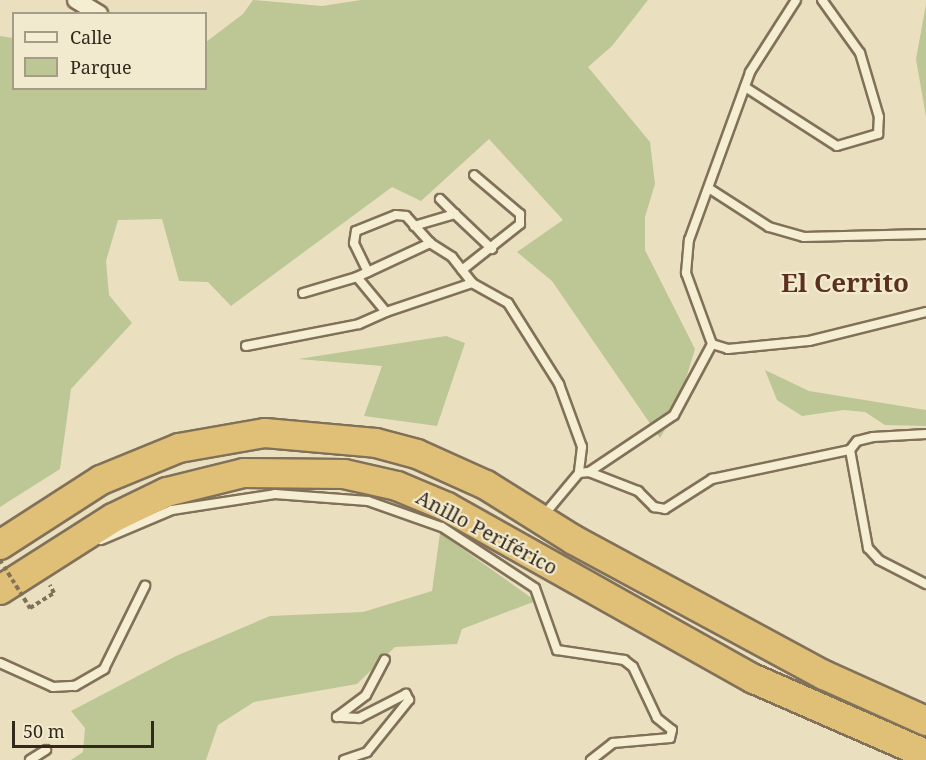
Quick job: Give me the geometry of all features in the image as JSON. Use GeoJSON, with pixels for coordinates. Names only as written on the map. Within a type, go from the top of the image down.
{"type":"FeatureCollection","features":[{"type":"Feature","properties":{"kind":"highway","name":"Anillo Periférico"},"geometry":{"type":"LineString","coordinates":[[0,545],[138,463],[200,443],[265,433],[349,438],[417,454],[486,485],[574,540],[824,675],[926,721]]}},
{"type":"Feature","properties":{"kind":"highway","name":"Anillo Periférico"},"geometry":{"type":"LineString","coordinates":[[0,590],[69,546],[166,492],[244,473],[291,470],[397,486],[447,507],[754,679],[926,754]]}},
{"type":"Feature","properties":{"kind":"street"},"geometry":{"type":"LineString","coordinates":[[76,0],[96,12]]}},
{"type":"Feature","properties":{"kind":"lane"},"geometry":{"type":"LineString","coordinates":[[590,472],[674,415],[712,344],[693,295],[686,258],[745,87],[764,43],[796,0]]}},
{"type":"Feature","properties":{"kind":"lane"},"geometry":{"type":"LineString","coordinates":[[745,87],[837,146],[878,134],[879,117],[860,53],[822,0]]}},
{"type":"Feature","properties":{"kind":"lane"},"geometry":{"type":"LineString","coordinates":[[462,270],[492,249],[520,224],[520,214],[474,175]]}},
{"type":"Feature","properties":{"kind":"lane"},"geometry":{"type":"LineString","coordinates":[[710,189],[769,227],[804,237],[926,234]]}},
{"type":"Feature","properties":{"kind":"lane"},"geometry":{"type":"LineString","coordinates":[[440,199],[492,249]]}},
{"type":"Feature","properties":{"kind":"lane"},"geometry":{"type":"LineString","coordinates":[[414,226],[455,214]]}},
{"type":"Feature","properties":{"kind":"lane"},"geometry":{"type":"LineString","coordinates":[[368,272],[354,243],[356,231],[396,215],[414,226],[462,270],[472,283],[508,303],[538,346],[559,384],[582,447],[579,473],[541,519]]}},
{"type":"Feature","properties":{"kind":"lane"},"geometry":{"type":"LineString","coordinates":[[303,293],[357,277],[430,243]]}},
{"type":"Feature","properties":{"kind":"lane"},"geometry":{"type":"LineString","coordinates":[[357,277],[386,312]]}},
{"type":"Feature","properties":{"kind":"lane"},"geometry":{"type":"LineString","coordinates":[[246,346],[359,324],[386,312],[472,283]]}},
{"type":"Feature","properties":{"kind":"lane"},"geometry":{"type":"LineString","coordinates":[[712,344],[728,349],[809,341],[926,312]]}},
{"type":"Feature","properties":{"kind":"lane"},"geometry":{"type":"LineString","coordinates":[[579,473],[590,472],[638,491],[654,507],[665,509],[712,479],[850,450],[857,441],[873,437],[926,434]]}},
{"type":"Feature","properties":{"kind":"lane"},"geometry":{"type":"LineString","coordinates":[[850,450],[868,548],[879,560],[926,584]]}},
{"type":"Feature","properties":{"kind":"lane"},"geometry":{"type":"LineString","coordinates":[[69,546],[81,549],[172,510],[275,494],[368,501],[408,512],[442,526],[535,588],[550,641],[562,654],[624,660],[633,667],[657,718],[672,730],[670,738],[613,743],[591,760]]}},
{"type":"Feature","properties":{"kind":"lane"},"geometry":{"type":"LineString","coordinates":[[0,663],[53,687],[75,686],[104,669],[145,586]]}},
{"type":"Feature","properties":{"kind":"lane"},"geometry":{"type":"LineString","coordinates":[[344,760],[367,752],[409,700],[406,694],[359,718],[337,717],[366,695],[385,660]]}},
{"type":"Feature","properties":{"kind":"lane"},"geometry":{"type":"LineString","coordinates":[[30,760],[46,750]]}},
{"type":"Feature","properties":{"kind":"path"},"geometry":{"type":"LineString","coordinates":[[0,560],[30,608],[54,593]]}},
{"type":"Feature","properties":{"kind":"green space"},"geometry":{"type":"Polygon","coordinates":[[[253,0],[322,6],[361,0],[648,0],[612,46],[588,67],[650,142],[655,184],[645,217],[645,250],[695,349],[676,411],[660,438],[552,281],[517,252],[563,220],[489,139],[421,201],[392,187],[231,306],[208,282],[179,281],[162,219],[118,220],[106,261],[109,295],[132,323],[71,389],[60,469],[0,507],[0,36],[12,38],[12,90],[207,90],[207,41],[243,14],[253,0]]]}},
{"type":"Feature","properties":{"kind":"green space"},"geometry":{"type":"Polygon","coordinates":[[[926,4],[926,117],[916,59],[926,4]]]}},
{"type":"Feature","properties":{"kind":"green space"},"geometry":{"type":"Polygon","coordinates":[[[446,336],[465,343],[437,426],[364,416],[382,366],[298,359],[446,336]]]}},
{"type":"Feature","properties":{"kind":"green space"},"geometry":{"type":"Polygon","coordinates":[[[765,370],[809,391],[926,410],[926,426],[885,425],[865,412],[844,410],[802,416],[777,400],[765,370]]]}},
{"type":"Feature","properties":{"kind":"green space"},"geometry":{"type":"Polygon","coordinates":[[[440,533],[536,601],[462,629],[457,644],[395,647],[357,684],[254,702],[218,725],[206,760],[71,760],[83,752],[85,728],[71,711],[176,656],[270,616],[363,612],[432,591],[440,533]]]}},
{"type":"Feature","properties":{"kind":"district","name":"El Cerrito"},"geometry":{"type":"Point","coordinates":[845,283]}}]}
